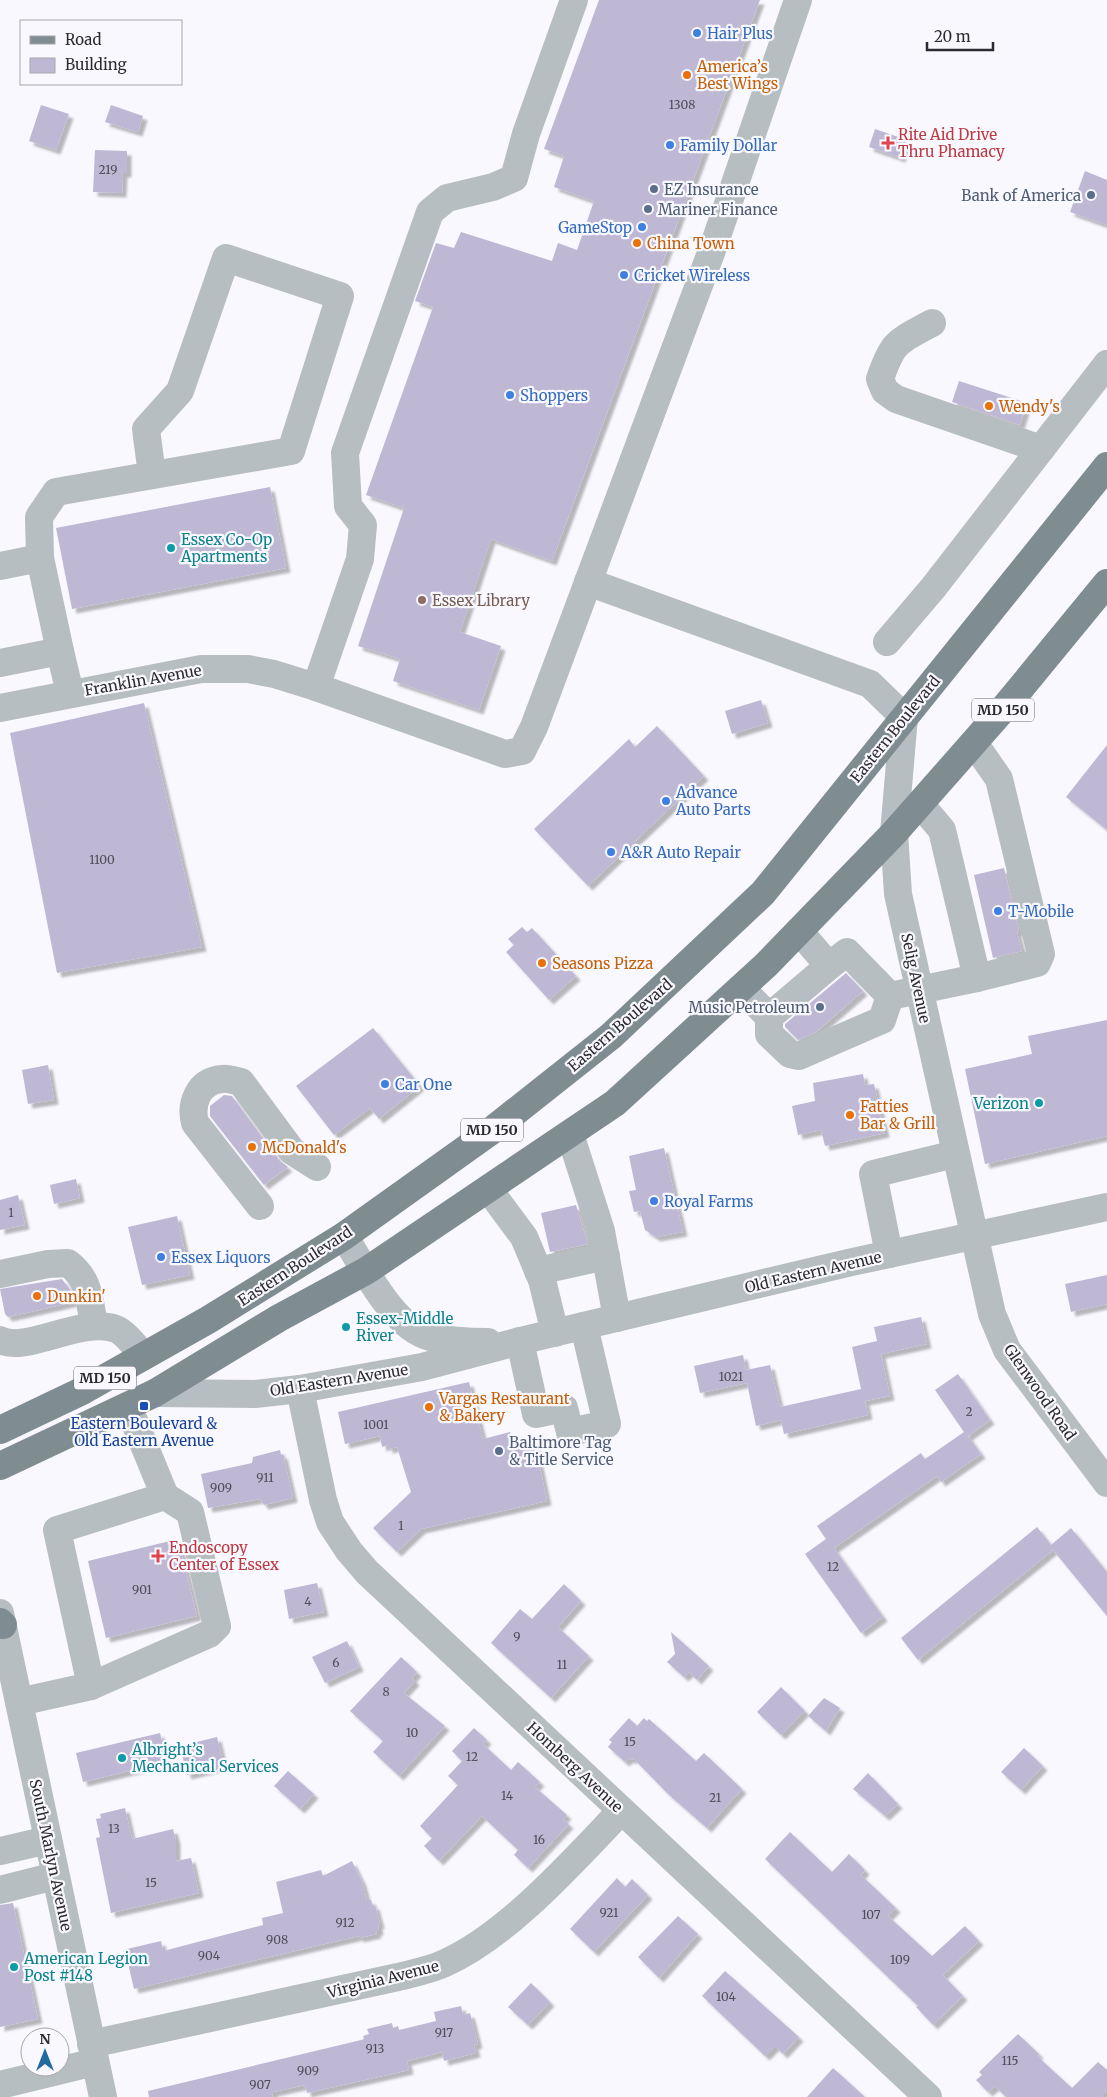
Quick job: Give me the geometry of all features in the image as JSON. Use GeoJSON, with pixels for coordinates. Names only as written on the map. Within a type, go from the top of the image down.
{"type":"FeatureCollection","features":[{"type":"Feature","properties":{"kind":"main road","name":"Eastern Boulevard"},"geometry":{"type":"LineString","coordinates":[[0,1430],[82,1391],[226,1310],[344,1236],[491,1131],[612,1036],[763,893],[1107,466]]}},
{"type":"Feature","properties":{"kind":"main road","name":"MD 150"},"geometry":{"type":"LineString","coordinates":[[0,1466],[155,1393],[280,1318],[366,1271],[616,1103],[741,988],[894,833],[974,743],[1107,583]]}},
{"type":"Feature","properties":{"kind":"street"},"geometry":{"type":"LineString","coordinates":[[316,687],[360,559],[363,525],[348,506],[345,453],[430,212],[447,198],[493,187],[514,178],[526,134],[574,0]]}},
{"type":"Feature","properties":{"kind":"street"},"geometry":{"type":"LineString","coordinates":[[798,0],[724,216],[588,582],[870,684],[904,717]]}},
{"type":"Feature","properties":{"kind":"street"},"geometry":{"type":"LineString","coordinates":[[70,693],[40,558],[39,517],[56,492],[291,451],[340,296],[226,258],[180,391],[146,429],[152,475]]}},
{"type":"Feature","properties":{"kind":"street"},"geometry":{"type":"LineString","coordinates":[[932,323],[902,339],[890,351],[880,379],[885,391],[896,399],[1041,449]]}},
{"type":"Feature","properties":{"kind":"street"},"geometry":{"type":"LineString","coordinates":[[887,642],[933,588],[1107,364]]}},
{"type":"Feature","properties":{"kind":"street"},"geometry":{"type":"LineString","coordinates":[[0,566],[40,558]]}},
{"type":"Feature","properties":{"kind":"street","name":"Franklin Avenue"},"geometry":{"type":"LineString","coordinates":[[0,708],[201,669],[248,669],[274,674],[316,687],[505,754],[522,751],[534,727],[588,582]]}},
{"type":"Feature","properties":{"kind":"street"},"geometry":{"type":"LineString","coordinates":[[0,663],[60,651]]}},
{"type":"Feature","properties":{"kind":"street","name":"Selig Avenue"},"geometry":{"type":"LineString","coordinates":[[904,717],[894,833],[898,894],[972,1235]]}},
{"type":"Feature","properties":{"kind":"street"},"geometry":{"type":"LineString","coordinates":[[890,996],[1037,963],[1041,954],[999,779],[974,743]]}},
{"type":"Feature","properties":{"kind":"street"},"geometry":{"type":"LineString","coordinates":[[920,804],[942,830],[977,978]]}},
{"type":"Feature","properties":{"kind":"street"},"geometry":{"type":"LineString","coordinates":[[799,931],[829,966]]}},
{"type":"Feature","properties":{"kind":"street"},"geometry":{"type":"LineString","coordinates":[[769,1017],[847,952],[890,996]]}},
{"type":"Feature","properties":{"kind":"street"},"geometry":{"type":"LineString","coordinates":[[741,988],[769,1017],[769,1034],[790,1054],[799,1056],[882,1020],[890,996]]}},
{"type":"Feature","properties":{"kind":"street"},"geometry":{"type":"LineString","coordinates":[[260,1206],[195,1123],[192,1111],[199,1090],[211,1082],[222,1078],[242,1082],[292,1151],[317,1167]]}},
{"type":"Feature","properties":{"kind":"street"},"geometry":{"type":"LineString","coordinates":[[570,1134],[601,1231],[618,1318]]}},
{"type":"Feature","properties":{"kind":"street"},"geometry":{"type":"LineString","coordinates":[[889,1254],[873,1174],[955,1154]]}},
{"type":"Feature","properties":{"kind":"street"},"geometry":{"type":"LineString","coordinates":[[489,1190],[524,1237],[538,1271],[555,1333]]}},
{"type":"Feature","properties":{"kind":"street","name":"Old Eastern Avenue"},"geometry":{"type":"LineString","coordinates":[[155,1393],[254,1394],[300,1389],[422,1367],[520,1341],[889,1254],[1107,1207]]}},
{"type":"Feature","properties":{"kind":"street","name":"Glenwood Road"},"geometry":{"type":"LineString","coordinates":[[972,1235],[992,1314],[1007,1350],[1107,1483]]}},
{"type":"Feature","properties":{"kind":"street","name":"Old Eastern Avenue"},"geometry":{"type":"LineString","coordinates":[[344,1236],[394,1312],[411,1327],[429,1336],[465,1342],[520,1341]]}},
{"type":"Feature","properties":{"kind":"street"},"geometry":{"type":"LineString","coordinates":[[538,1271],[606,1256]]}},
{"type":"Feature","properties":{"kind":"street"},"geometry":{"type":"LineString","coordinates":[[0,1274],[48,1264],[68,1263],[78,1271],[86,1283],[94,1325]]}},
{"type":"Feature","properties":{"kind":"street"},"geometry":{"type":"LineString","coordinates":[[0,1340],[10,1344],[17,1343],[94,1325],[118,1329],[144,1356]]}},
{"type":"Feature","properties":{"kind":"street"},"geometry":{"type":"LineString","coordinates":[[520,1341],[536,1414],[564,1408],[570,1432],[607,1424],[584,1326]]}},
{"type":"Feature","properties":{"kind":"street","name":"Homberg Avenue"},"geometry":{"type":"LineString","coordinates":[[300,1389],[323,1500],[330,1522],[349,1551],[411,1614],[928,2097]]}},
{"type":"Feature","properties":{"kind":"street"},"geometry":{"type":"LineString","coordinates":[[19,1702],[91,1686],[209,1634],[217,1626],[190,1512],[164,1496],[128,1406]]}},
{"type":"Feature","properties":{"kind":"street"},"geometry":{"type":"LineString","coordinates":[[91,1686],[57,1530],[164,1496]]}},
{"type":"Feature","properties":{"kind":"street","name":"South Marlyn Avenue"},"geometry":{"type":"LineString","coordinates":[[1,1620],[103,2097]]}},
{"type":"Feature","properties":{"kind":"street","name":"Virginia Avenue"},"geometry":{"type":"LineString","coordinates":[[0,2085],[93,2053],[444,1964],[491,1936],[554,1880],[621,1810]]}},
{"type":"Feature","properties":{"kind":"street"},"geometry":{"type":"LineString","coordinates":[[0,1851],[48,1840]]}},
{"type":"Feature","properties":{"kind":"street"},"geometry":{"type":"LineString","coordinates":[[0,1890],[55,1876]]}},
{"type":"Feature","properties":{"kind":"building"},"geometry":{"type":"Polygon","coordinates":[[[599,0],[760,0],[552,561],[491,539],[460,632],[501,646],[479,710],[393,681],[400,659],[358,646],[404,508],[366,495],[433,307],[415,301],[436,243],[454,248],[461,232],[552,261],[558,243],[577,250],[594,201],[554,187],[564,156],[544,149],[599,0]]]}},
{"type":"Feature","properties":{"kind":"building"},"geometry":{"type":"Polygon","coordinates":[[[41,105],[69,114],[56,150],[29,141],[41,105]]]}},
{"type":"Feature","properties":{"kind":"building"},"geometry":{"type":"Polygon","coordinates":[[[111,105],[143,116],[138,132],[105,122],[111,105]]]}},
{"type":"Feature","properties":{"kind":"building","name":"Rite Aid Drive Thru Phamacy"},"geometry":{"type":"Polygon","coordinates":[[[875,129],[907,140],[901,158],[869,147],[875,129]]]}},
{"type":"Feature","properties":{"kind":"building"},"geometry":{"type":"Polygon","coordinates":[[[95,150],[127,151],[127,173],[123,173],[122,193],[93,192],[95,150]]]}},
{"type":"Feature","properties":{"kind":"building","name":"Bank of America"},"geometry":{"type":"Polygon","coordinates":[[[1085,171],[1107,180],[1107,225],[1070,212],[1085,171]]]}},
{"type":"Feature","properties":{"kind":"building","name":"Wendy's"},"geometry":{"type":"Polygon","coordinates":[[[959,381],[1027,403],[1020,425],[952,402],[959,381]]]}},
{"type":"Feature","properties":{"kind":"building","name":"Essex Co-Op Apartments"},"geometry":{"type":"Polygon","coordinates":[[[270,487],[286,568],[72,609],[56,528],[270,487]]]}},
{"type":"Feature","properties":{"kind":"building"},"geometry":{"type":"Polygon","coordinates":[[[761,700],[768,723],[732,734],[725,711],[761,700]]]}},
{"type":"Feature","properties":{"kind":"building"},"geometry":{"type":"Polygon","coordinates":[[[144,703],[202,947],[57,973],[10,733],[144,703]]]}},
{"type":"Feature","properties":{"kind":"building"},"geometry":{"type":"Polygon","coordinates":[[[657,726],[704,776],[588,886],[534,829],[629,739],[635,747],[657,726]]]}},
{"type":"Feature","properties":{"kind":"building"},"geometry":{"type":"Polygon","coordinates":[[[1107,745],[1107,830],[1066,797],[1107,745]]]}},
{"type":"Feature","properties":{"kind":"building","name":"T-Mobile"},"geometry":{"type":"Polygon","coordinates":[[[1004,868],[1022,951],[993,958],[974,875],[1004,868]]]}},
{"type":"Feature","properties":{"kind":"building","name":"Seasons Pizza"},"geometry":{"type":"Polygon","coordinates":[[[522,927],[527,932],[532,928],[576,976],[549,1000],[506,952],[514,945],[508,939],[522,927]]]}},
{"type":"Feature","properties":{"kind":"building","name":"Music Petroleum"},"geometry":{"type":"Polygon","coordinates":[[[846,973],[863,991],[816,1032],[798,1040],[785,1027],[785,1024],[846,973]]]}},
{"type":"Feature","properties":{"kind":"building","name":"Verizon"},"geometry":{"type":"Polygon","coordinates":[[[1107,1020],[1107,1136],[985,1164],[965,1069],[1032,1054],[1028,1036],[1107,1020]]]}},
{"type":"Feature","properties":{"kind":"building"},"geometry":{"type":"Polygon","coordinates":[[[373,1028],[420,1086],[379,1119],[370,1108],[334,1135],[296,1086],[373,1028]]]}},
{"type":"Feature","properties":{"kind":"building"},"geometry":{"type":"Polygon","coordinates":[[[48,1065],[54,1100],[28,1104],[22,1070],[48,1065]]]}},
{"type":"Feature","properties":{"kind":"building","name":"Fatties Bar & Grill"},"geometry":{"type":"Polygon","coordinates":[[[863,1074],[865,1085],[874,1084],[885,1133],[825,1146],[821,1130],[798,1135],[792,1106],[815,1101],[813,1083],[863,1074]]]}},
{"type":"Feature","properties":{"kind":"building"},"geometry":{"type":"Polygon","coordinates":[[[224,1095],[232,1096],[279,1160],[288,1167],[264,1185],[210,1116],[210,1106],[224,1095]]]}},
{"type":"Feature","properties":{"kind":"building","name":"Royal Farms"},"geometry":{"type":"Polygon","coordinates":[[[664,1148],[683,1232],[656,1237],[645,1230],[640,1211],[634,1212],[629,1191],[636,1190],[629,1156],[664,1148]]]}},
{"type":"Feature","properties":{"kind":"building"},"geometry":{"type":"Polygon","coordinates":[[[76,1179],[80,1198],[54,1204],[50,1185],[76,1179]]]}},
{"type":"Feature","properties":{"kind":"building"},"geometry":{"type":"Polygon","coordinates":[[[18,1195],[25,1225],[0,1230],[0,1200],[18,1195]]]}},
{"type":"Feature","properties":{"kind":"building"},"geometry":{"type":"Polygon","coordinates":[[[576,1205],[588,1244],[550,1252],[541,1213],[576,1205]]]}},
{"type":"Feature","properties":{"kind":"building","name":"Essex Liquors"},"geometry":{"type":"Polygon","coordinates":[[[177,1216],[190,1275],[142,1285],[128,1227],[177,1216]]]}},
{"type":"Feature","properties":{"kind":"building"},"geometry":{"type":"Polygon","coordinates":[[[1107,1275],[1107,1304],[1071,1312],[1065,1284],[1107,1275]]]}},
{"type":"Feature","properties":{"kind":"building","name":"Dunkin'"},"geometry":{"type":"Polygon","coordinates":[[[62,1279],[70,1290],[74,1302],[8,1317],[5,1314],[0,1289],[62,1279]]]}},
{"type":"Feature","properties":{"kind":"building"},"geometry":{"type":"Polygon","coordinates":[[[921,1317],[927,1344],[881,1354],[890,1396],[865,1401],[868,1415],[784,1434],[781,1420],[756,1426],[747,1383],[700,1393],[694,1366],[743,1355],[746,1370],[770,1365],[780,1407],[861,1389],[852,1347],[877,1341],[874,1327],[921,1317]]]}},
{"type":"Feature","properties":{"kind":"building"},"geometry":{"type":"Polygon","coordinates":[[[958,1374],[990,1420],[968,1436],[981,1454],[941,1482],[937,1476],[834,1548],[883,1617],[861,1633],[805,1554],[826,1539],[817,1526],[921,1453],[925,1459],[964,1432],[935,1390],[958,1374]]]}},
{"type":"Feature","properties":{"kind":"building"},"geometry":{"type":"Polygon","coordinates":[[[469,1382],[483,1439],[510,1432],[515,1449],[535,1444],[547,1501],[421,1529],[397,1552],[373,1528],[411,1492],[397,1447],[388,1449],[388,1445],[382,1447],[380,1436],[345,1444],[338,1412],[469,1382]]]}},
{"type":"Feature","properties":{"kind":"building"},"geometry":{"type":"Polygon","coordinates":[[[280,1450],[281,1455],[283,1454],[293,1498],[264,1505],[260,1499],[208,1508],[201,1474],[252,1463],[253,1457],[280,1450]]]}},
{"type":"Feature","properties":{"kind":"building"},"geometry":{"type":"Polygon","coordinates":[[[1037,1527],[1051,1545],[1071,1528],[1107,1572],[1107,1616],[1053,1550],[918,1660],[901,1638],[1037,1527]]]}},
{"type":"Feature","properties":{"kind":"building"},"geometry":{"type":"Polygon","coordinates":[[[178,1539],[197,1616],[106,1638],[88,1561],[178,1539]]]}},
{"type":"Feature","properties":{"kind":"building"},"geometry":{"type":"Polygon","coordinates":[[[317,1583],[324,1612],[289,1619],[284,1590],[317,1583]]]}},
{"type":"Feature","properties":{"kind":"building"},"geometry":{"type":"Polygon","coordinates":[[[564,1584],[581,1601],[558,1627],[589,1656],[551,1698],[491,1643],[520,1609],[532,1619],[564,1584]]]}},
{"type":"Feature","properties":{"kind":"building"},"geometry":{"type":"Polygon","coordinates":[[[671,1632],[709,1666],[697,1680],[689,1672],[684,1677],[667,1662],[675,1654],[671,1632]]]}},
{"type":"Feature","properties":{"kind":"building"},"geometry":{"type":"Polygon","coordinates":[[[347,1641],[359,1667],[325,1683],[312,1657],[347,1641]]]}},
{"type":"Feature","properties":{"kind":"building"},"geometry":{"type":"Polygon","coordinates":[[[401,1657],[417,1672],[412,1678],[415,1681],[404,1693],[445,1726],[399,1776],[373,1752],[383,1741],[350,1711],[401,1657]]]}},
{"type":"Feature","properties":{"kind":"building"},"geometry":{"type":"Polygon","coordinates":[[[781,1687],[805,1711],[781,1735],[757,1712],[781,1687]]]}},
{"type":"Feature","properties":{"kind":"building"},"geometry":{"type":"Polygon","coordinates":[[[824,1698],[840,1708],[826,1731],[808,1716],[824,1698]]]}},
{"type":"Feature","properties":{"kind":"building"},"geometry":{"type":"Polygon","coordinates":[[[629,1718],[637,1726],[644,1718],[647,1721],[649,1719],[696,1761],[704,1753],[742,1789],[707,1828],[668,1794],[633,1758],[632,1760],[629,1758],[625,1762],[608,1747],[612,1742],[609,1740],[629,1718]]]}},
{"type":"Feature","properties":{"kind":"building"},"geometry":{"type":"Polygon","coordinates":[[[474,1728],[487,1740],[483,1744],[511,1770],[518,1762],[540,1782],[535,1787],[567,1815],[563,1819],[569,1824],[528,1868],[514,1855],[518,1850],[482,1816],[439,1861],[424,1846],[432,1838],[420,1826],[458,1785],[448,1776],[462,1761],[452,1751],[474,1728]]]}},
{"type":"Feature","properties":{"kind":"building","name":"Albright’s Mechanical Services"},"geometry":{"type":"Polygon","coordinates":[[[160,1733],[167,1762],[83,1782],[76,1753],[160,1733]]]}},
{"type":"Feature","properties":{"kind":"building"},"geometry":{"type":"Polygon","coordinates":[[[217,1737],[224,1766],[187,1775],[180,1746],[217,1737]]]}},
{"type":"Feature","properties":{"kind":"building"},"geometry":{"type":"Polygon","coordinates":[[[1024,1748],[1043,1766],[1021,1790],[1001,1772],[1024,1748]]]}},
{"type":"Feature","properties":{"kind":"building"},"geometry":{"type":"Polygon","coordinates":[[[288,1771],[314,1794],[300,1809],[274,1786],[288,1771]]]}},
{"type":"Feature","properties":{"kind":"building"},"geometry":{"type":"Polygon","coordinates":[[[868,1773],[898,1804],[885,1816],[853,1789],[868,1773]]]}},
{"type":"Feature","properties":{"kind":"building"},"geometry":{"type":"Polygon","coordinates":[[[125,1808],[132,1839],[173,1829],[176,1840],[176,1861],[191,1858],[199,1893],[111,1913],[96,1838],[100,1837],[96,1819],[101,1818],[100,1814],[125,1808]]]}},
{"type":"Feature","properties":{"kind":"building"},"geometry":{"type":"Polygon","coordinates":[[[790,1832],[832,1872],[849,1854],[865,1870],[861,1875],[896,1908],[888,1916],[932,1956],[965,1926],[979,1941],[943,1975],[963,1996],[933,2025],[916,2007],[918,2006],[765,1859],[790,1832]]]}},
{"type":"Feature","properties":{"kind":"building"},"geometry":{"type":"Polygon","coordinates":[[[352,1861],[362,1882],[367,1900],[371,1900],[373,1906],[375,1905],[380,1924],[378,1925],[379,1931],[376,1931],[377,1934],[359,1938],[359,1936],[134,1989],[127,1959],[129,1958],[127,1949],[161,1941],[163,1950],[167,1950],[263,1925],[262,1918],[283,1913],[276,1882],[321,1870],[323,1876],[352,1861]]]}},
{"type":"Feature","properties":{"kind":"building"},"geometry":{"type":"Polygon","coordinates":[[[617,1878],[625,1887],[632,1879],[648,1895],[594,1952],[570,1929],[617,1878]]]}},
{"type":"Feature","properties":{"kind":"building","name":"American Legion Post #148"},"geometry":{"type":"Polygon","coordinates":[[[13,1903],[38,2019],[0,2027],[0,1905],[13,1903]]]}},
{"type":"Feature","properties":{"kind":"building"},"geometry":{"type":"Polygon","coordinates":[[[678,1916],[698,1934],[659,1978],[638,1957],[678,1916]]]}},
{"type":"Feature","properties":{"kind":"building"},"geometry":{"type":"Polygon","coordinates":[[[725,1971],[799,2037],[783,2054],[775,2046],[765,2056],[702,1996],[725,1971]]]}},
{"type":"Feature","properties":{"kind":"building"},"geometry":{"type":"Polygon","coordinates":[[[531,1983],[550,2002],[528,2025],[508,2007],[531,1983]]]}},
{"type":"Feature","properties":{"kind":"building"},"geometry":{"type":"Polygon","coordinates":[[[461,2006],[463,2015],[470,2013],[478,2044],[474,2045],[476,2053],[444,2061],[442,2052],[407,2061],[409,2070],[307,2093],[305,2085],[273,2092],[272,2097],[149,2097],[148,2091],[361,2040],[364,2039],[363,2036],[369,2034],[367,2029],[392,2023],[393,2028],[398,2026],[399,2030],[436,2021],[434,2012],[461,2006]]]}},
{"type":"Feature","properties":{"kind":"building"},"geometry":{"type":"Polygon","coordinates":[[[1018,2034],[1039,2054],[1037,2056],[1072,2088],[1098,2062],[1107,2070],[1107,2090],[1102,2095],[1104,2097],[1006,2097],[995,2086],[988,2092],[976,2080],[982,2075],[979,2072],[1018,2034]]]}},
{"type":"Feature","properties":{"kind":"building"},"geometry":{"type":"Polygon","coordinates":[[[833,2068],[842,2076],[865,2097],[807,2097],[833,2068]]]}},
{"type":"Feature","properties":{"kind":"place","name":"Hair Plus"},"geometry":{"type":"Point","coordinates":[697,33]}},
{"type":"Feature","properties":{"kind":"place","name":"America’s Best Wings"},"geometry":{"type":"Point","coordinates":[687,75]}},
{"type":"Feature","properties":{"kind":"place","name":"Rite Aid Drive Thru Phamacy"},"geometry":{"type":"Point","coordinates":[888,143]}},
{"type":"Feature","properties":{"kind":"place","name":"Family Dollar"},"geometry":{"type":"Point","coordinates":[670,145]}},
{"type":"Feature","properties":{"kind":"place","name":"EZ Insurance"},"geometry":{"type":"Point","coordinates":[654,189]}},
{"type":"Feature","properties":{"kind":"place","name":"Bank of America"},"geometry":{"type":"Point","coordinates":[1091,195]}},
{"type":"Feature","properties":{"kind":"place","name":"Mariner Finance"},"geometry":{"type":"Point","coordinates":[648,209]}},
{"type":"Feature","properties":{"kind":"place","name":"GameStop"},"geometry":{"type":"Point","coordinates":[642,227]}},
{"type":"Feature","properties":{"kind":"place","name":"China Town"},"geometry":{"type":"Point","coordinates":[637,243]}},
{"type":"Feature","properties":{"kind":"place","name":"Cricket Wireless"},"geometry":{"type":"Point","coordinates":[624,275]}},
{"type":"Feature","properties":{"kind":"place","name":"Shoppers"},"geometry":{"type":"Point","coordinates":[510,395]}},
{"type":"Feature","properties":{"kind":"place","name":"Wendy's"},"geometry":{"type":"Point","coordinates":[989,406]}},
{"type":"Feature","properties":{"kind":"place","name":"Essex Co-Op Apartments"},"geometry":{"type":"Point","coordinates":[171,548]}},
{"type":"Feature","properties":{"kind":"place","name":"Essex Library"},"geometry":{"type":"Point","coordinates":[422,600]}},
{"type":"Feature","properties":{"kind":"place","name":"Advance Auto Parts"},"geometry":{"type":"Point","coordinates":[666,801]}},
{"type":"Feature","properties":{"kind":"place","name":"A&R Auto Repair"},"geometry":{"type":"Point","coordinates":[611,852]}},
{"type":"Feature","properties":{"kind":"place","name":"T-Mobile"},"geometry":{"type":"Point","coordinates":[998,911]}},
{"type":"Feature","properties":{"kind":"place","name":"Seasons Pizza"},"geometry":{"type":"Point","coordinates":[542,963]}},
{"type":"Feature","properties":{"kind":"place","name":"Music Petroleum"},"geometry":{"type":"Point","coordinates":[820,1007]}},
{"type":"Feature","properties":{"kind":"place","name":"Car One"},"geometry":{"type":"Point","coordinates":[385,1084]}},
{"type":"Feature","properties":{"kind":"place","name":"Verizon"},"geometry":{"type":"Point","coordinates":[1039,1103]}},
{"type":"Feature","properties":{"kind":"place","name":"Fatties Bar & Grill"},"geometry":{"type":"Point","coordinates":[850,1115]}},
{"type":"Feature","properties":{"kind":"place","name":"McDonald's"},"geometry":{"type":"Point","coordinates":[252,1147]}},
{"type":"Feature","properties":{"kind":"place","name":"Royal Farms"},"geometry":{"type":"Point","coordinates":[654,1201]}},
{"type":"Feature","properties":{"kind":"place","name":"Essex Liquors"},"geometry":{"type":"Point","coordinates":[161,1257]}},
{"type":"Feature","properties":{"kind":"place","name":"Dunkin'"},"geometry":{"type":"Point","coordinates":[37,1296]}},
{"type":"Feature","properties":{"kind":"place","name":"Essex-Middle River"},"geometry":{"type":"Point","coordinates":[346,1327]}},
{"type":"Feature","properties":{"kind":"place","name":"Eastern Boulevard & Old Eastern Avenue"},"geometry":{"type":"Point","coordinates":[144,1406]}},
{"type":"Feature","properties":{"kind":"place","name":"Vargas Restaurant & Bakery"},"geometry":{"type":"Point","coordinates":[429,1407]}},
{"type":"Feature","properties":{"kind":"place","name":"Baltimore Tag & Title Service"},"geometry":{"type":"Point","coordinates":[499,1451]}},
{"type":"Feature","properties":{"kind":"place","name":"Endoscopy Center of Essex"},"geometry":{"type":"Point","coordinates":[158,1556]}},
{"type":"Feature","properties":{"kind":"place","name":"Albright’s Mechanical Services"},"geometry":{"type":"Point","coordinates":[122,1758]}},
{"type":"Feature","properties":{"kind":"place","name":"American Legion Post #148"},"geometry":{"type":"Point","coordinates":[14,1967]}}]}
